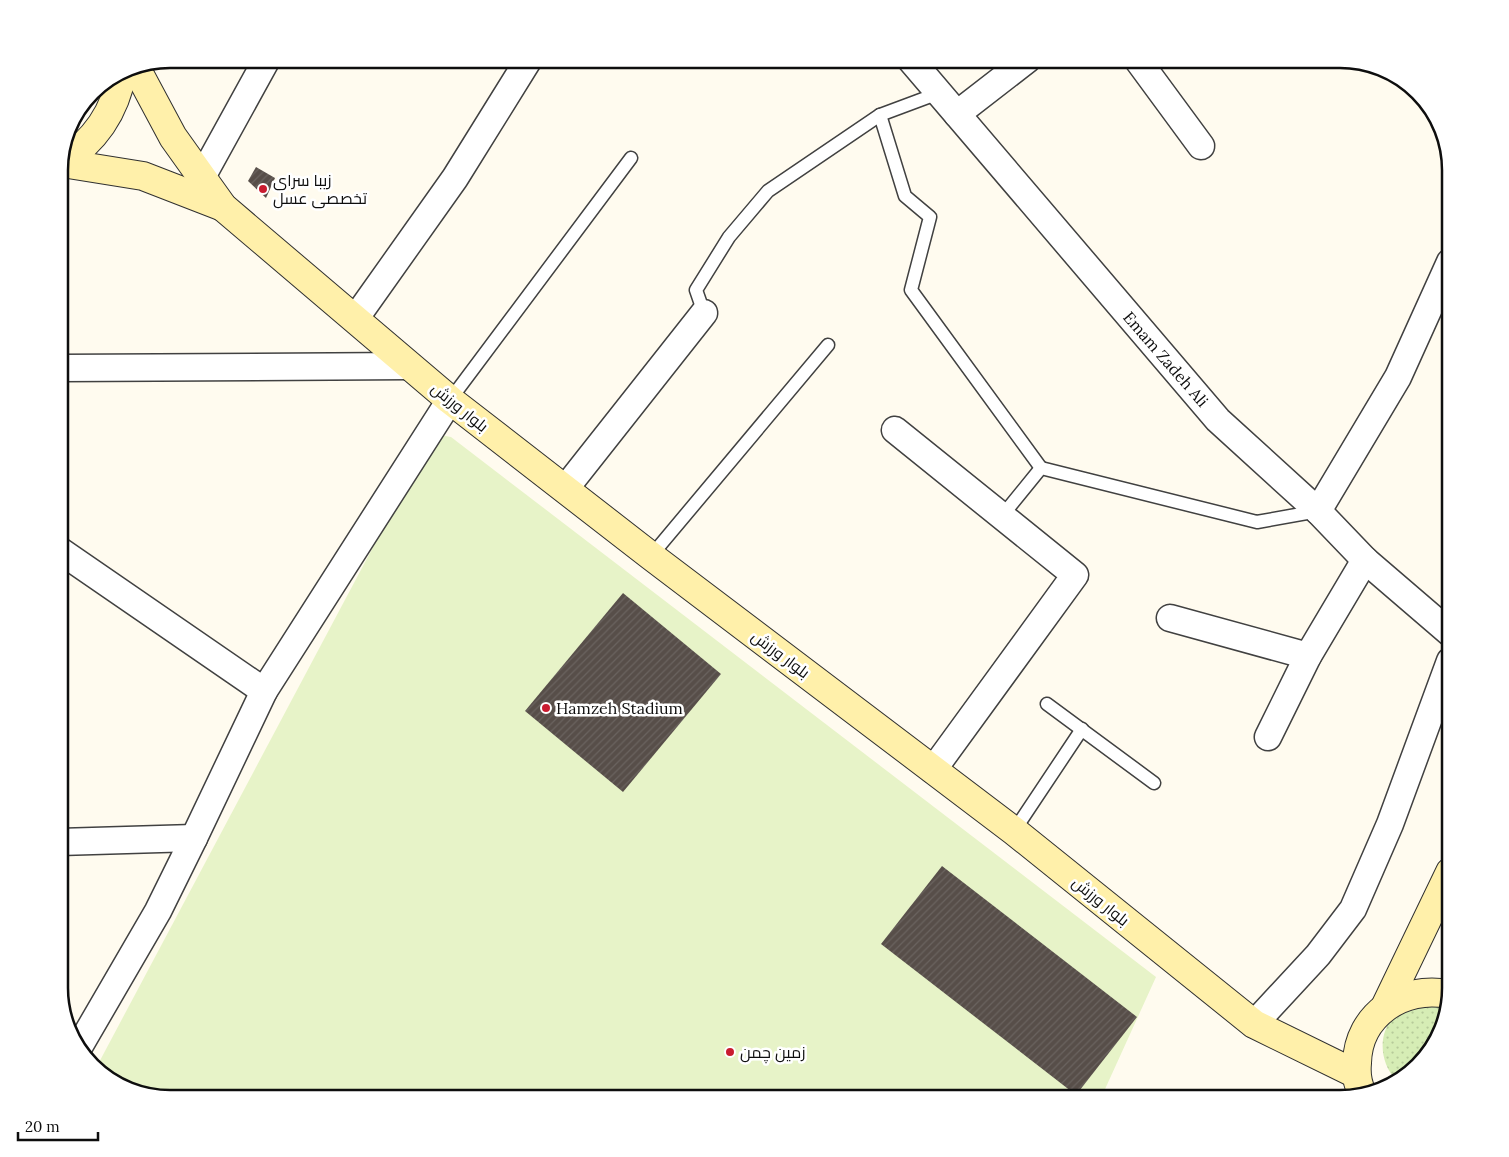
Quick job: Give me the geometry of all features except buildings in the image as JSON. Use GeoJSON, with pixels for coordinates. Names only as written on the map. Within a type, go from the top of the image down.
{"type":"FeatureCollection","features":[{"type":"Feature","properties":{"kind":"street"},"geometry":{"type":"LineString","coordinates":[[202,177],[263,67]]}},
{"type":"Feature","properties":{"kind":"street"},"geometry":{"type":"LineString","coordinates":[[355,319],[455,178],[524,67]]}},
{"type":"Feature","properties":{"kind":"street","name":"Emam Zadeh Ali"},"geometry":{"type":"LineString","coordinates":[[917,67],[1218,420],[1318,511],[1365,560],[1442,626]]}},
{"type":"Feature","properties":{"kind":"street"},"geometry":{"type":"LineString","coordinates":[[957,114],[1018,67]]}},
{"type":"Feature","properties":{"kind":"street"},"geometry":{"type":"LineString","coordinates":[[1143,67],[1201,146]]}},
{"type":"Feature","properties":{"kind":"street"},"geometry":{"type":"LineString","coordinates":[[138,73],[173,137],[223,207]]}},
{"type":"Feature","properties":{"kind":"street"},"geometry":{"type":"LineString","coordinates":[[68,159],[76,154],[101,126],[110,112],[121,80]]}},
{"type":"Feature","properties":{"kind":"street"},"geometry":{"type":"LineString","coordinates":[[68,165],[143,176],[223,207]]}},
{"type":"Feature","properties":{"kind":"street","name":"بلوار ورزش"},"geometry":{"type":"LineString","coordinates":[[223,207],[450,400],[651,556],[1014,831],[1254,1024],[1358,1088]]}},
{"type":"Feature","properties":{"kind":"street"},"geometry":{"type":"LineString","coordinates":[[1318,511],[1398,377],[1442,280]]}},
{"type":"Feature","properties":{"kind":"street"},"geometry":{"type":"LineString","coordinates":[[564,488],[704,313]]}},
{"type":"Feature","properties":{"kind":"street"},"geometry":{"type":"LineString","coordinates":[[68,368],[410,366]]}},
{"type":"Feature","properties":{"kind":"street"},"geometry":{"type":"LineString","coordinates":[[83,1041],[158,911],[264,691],[450,400]]}},
{"type":"Feature","properties":{"kind":"street"},"geometry":{"type":"LineString","coordinates":[[895,430],[1074,574],[934,770]]}},
{"type":"Feature","properties":{"kind":"street"},"geometry":{"type":"LineString","coordinates":[[68,556],[264,691]]}},
{"type":"Feature","properties":{"kind":"street"},"geometry":{"type":"LineString","coordinates":[[1268,737],[1308,656],[1365,560]]}},
{"type":"Feature","properties":{"kind":"street"},"geometry":{"type":"LineString","coordinates":[[1170,618],[1308,656]]}},
{"type":"Feature","properties":{"kind":"street"},"geometry":{"type":"LineString","coordinates":[[1254,1024],[1318,955],[1353,909],[1390,824],[1442,683]]}},
{"type":"Feature","properties":{"kind":"street"},"geometry":{"type":"LineString","coordinates":[[68,842],[194,838]]}},
{"type":"Feature","properties":{"kind":"street"},"geometry":{"type":"LineString","coordinates":[[1385,1007],[1442,889]]}},
{"type":"Feature","properties":{"kind":"street"},"geometry":{"type":"LineString","coordinates":[[1358,1088],[1357,1052],[1364,1032],[1373,1018],[1385,1007],[1408,995],[1434,991],[1442,993]]}},
{"type":"Feature","properties":{"kind":"lane"},"geometry":{"type":"LineString","coordinates":[[704,313],[696,290],[729,237],[768,190],[880,115],[939,92]]}},
{"type":"Feature","properties":{"kind":"lane"},"geometry":{"type":"LineString","coordinates":[[880,115],[905,196],[930,216],[911,290],[1040,468],[1258,522],[1318,511]]}},
{"type":"Feature","properties":{"kind":"lane"},"geometry":{"type":"LineString","coordinates":[[450,400],[631,158]]}},
{"type":"Feature","properties":{"kind":"lane"},"geometry":{"type":"LineString","coordinates":[[651,556],[828,344]]}},
{"type":"Feature","properties":{"kind":"lane"},"geometry":{"type":"LineString","coordinates":[[1002,516],[1040,468]]}},
{"type":"Feature","properties":{"kind":"lane"},"geometry":{"type":"LineString","coordinates":[[1047,704],[1154,784]]}},
{"type":"Feature","properties":{"kind":"lane"},"geometry":{"type":"LineString","coordinates":[[1014,831],[1082,729]]}},
{"type":"Feature","properties":{"kind":"green space","name":"Hamzeh Stadium"},"geometry":{"type":"Polygon","coordinates":[[[440,435],[451,437],[1156,977],[1105,1090],[170,1090],[150,1088],[124,1079],[99,1062],[430,440],[440,435]]]}},
{"type":"Feature","properties":{"kind":"green space"},"geometry":{"type":"Polygon","coordinates":[[[1441,1002],[1434,1026],[1412,1060],[1392,1075],[1384,1056],[1383,1037],[1386,1029],[1391,1020],[1404,1007],[1441,1002]]]}},
{"type":"Feature","properties":{"kind":"place","name":"زیبا سرای تخصصی عسل"},"geometry":{"type":"Point","coordinates":[263,189]}},
{"type":"Feature","properties":{"kind":"place","name":"Hamzeh Stadium"},"geometry":{"type":"Point","coordinates":[546,708]}},
{"type":"Feature","properties":{"kind":"place","name":"زمین چمن"},"geometry":{"type":"Point","coordinates":[730,1052]}}]}
